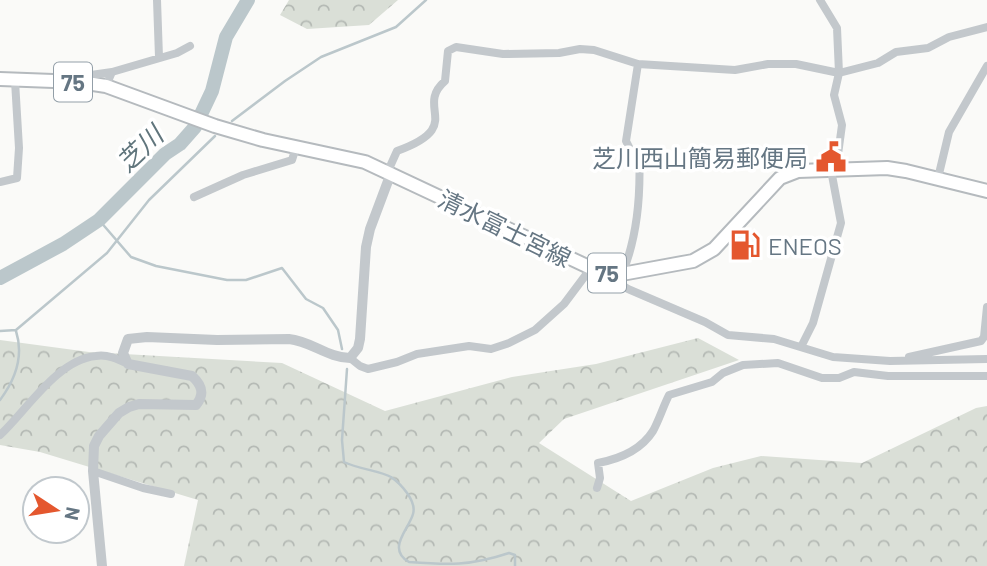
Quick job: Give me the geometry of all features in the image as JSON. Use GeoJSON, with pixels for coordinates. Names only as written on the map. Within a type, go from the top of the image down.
{"type":"FeatureCollection","features":[{"type":"Feature","properties":{"kind":"main road","name":"清水富士宮線"},"geometry":{"type":"LineString","coordinates":[[0,79],[80,82],[106,86],[215,126],[365,162],[597,270],[622,274],[693,261],[714,249],[780,178],[798,171],[887,168],[987,191]]}},
{"type":"Feature","properties":{"kind":"street"},"geometry":{"type":"LineString","coordinates":[[157,0],[159,57]]}},
{"type":"Feature","properties":{"kind":"street"},"geometry":{"type":"LineString","coordinates":[[801,347],[813,323],[841,223],[833,169],[842,125],[834,95],[839,73],[837,28],[820,0]]}},
{"type":"Feature","properties":{"kind":"street"},"geometry":{"type":"LineString","coordinates":[[350,358],[358,348],[360,338],[366,247],[370,229],[397,151],[421,142],[435,129],[435,97],[437,87],[445,81],[448,51],[456,47],[503,54],[559,53],[580,49],[594,50],[638,64],[735,70],[768,64],[796,64],[839,73],[878,63],[896,52],[928,48],[949,37],[987,27]]}},
{"type":"Feature","properties":{"kind":"street"},"geometry":{"type":"LineString","coordinates":[[92,75],[112,72],[177,53],[190,46]]}},
{"type":"Feature","properties":{"kind":"street"},"geometry":{"type":"LineString","coordinates":[[622,274],[634,241],[640,175],[639,152],[630,149],[626,141],[638,64]]}},
{"type":"Feature","properties":{"kind":"street"},"geometry":{"type":"LineString","coordinates":[[938,178],[949,132],[987,66]]}},
{"type":"Feature","properties":{"kind":"street"},"geometry":{"type":"LineString","coordinates":[[106,86],[112,72]]}},
{"type":"Feature","properties":{"kind":"street"},"geometry":{"type":"LineString","coordinates":[[0,182],[18,178],[15,81]]}},
{"type":"Feature","properties":{"kind":"street"},"geometry":{"type":"LineString","coordinates":[[194,197],[243,174],[292,160],[296,147]]}},
{"type":"Feature","properties":{"kind":"street"},"geometry":{"type":"LineString","coordinates":[[128,364],[123,353],[128,339],[147,337],[300,340],[340,358],[350,358],[368,369],[417,354],[469,346],[491,349],[535,330],[597,270],[628,289],[705,322],[728,335],[774,339],[833,357],[898,360],[987,359]]}},
{"type":"Feature","properties":{"kind":"street"},"geometry":{"type":"LineString","coordinates":[[898,360],[981,341],[987,307]]}},
{"type":"Feature","properties":{"kind":"street"},"geometry":{"type":"LineString","coordinates":[[0,436],[54,377],[84,358],[106,356],[128,364],[192,376],[199,382],[202,390],[195,405],[139,404],[129,407],[118,414],[99,436],[94,446],[93,471],[102,566]]}},
{"type":"Feature","properties":{"kind":"street"},"geometry":{"type":"LineString","coordinates":[[597,488],[600,478],[597,463],[618,459],[642,445],[654,429],[669,396],[712,382],[723,373],[743,365],[778,363],[822,378],[839,378],[854,372],[888,376],[987,376]]}},
{"type":"Feature","properties":{"kind":"street"},"geometry":{"type":"LineString","coordinates":[[93,471],[133,485],[171,494]]}},
{"type":"Feature","properties":{"kind":"green space"},"geometry":{"type":"Polygon","coordinates":[[[289,0],[398,0],[369,25],[307,29],[280,15],[289,0]]]}},
{"type":"Feature","properties":{"kind":"green space"},"geometry":{"type":"Polygon","coordinates":[[[698,338],[739,360],[564,419],[539,443],[631,501],[713,468],[761,456],[862,463],[976,408],[987,406],[987,566],[184,566],[198,500],[40,452],[0,445],[0,340],[89,352],[282,363],[385,411],[512,377],[596,364],[698,338]]]}},
{"type":"Feature","properties":{"kind":"waterway","name":"芝川"},"geometry":{"type":"LineString","coordinates":[[0,278],[63,244],[99,220],[165,154],[180,144],[195,127],[212,91],[226,37],[248,0]]}},
{"type":"Feature","properties":{"kind":"waterway"},"geometry":{"type":"LineString","coordinates":[[232,121],[321,57],[396,27],[426,0]]}},
{"type":"Feature","properties":{"kind":"waterway"},"geometry":{"type":"LineString","coordinates":[[0,331],[16,330],[107,253],[149,200],[215,136]]}},
{"type":"Feature","properties":{"kind":"waterway"},"geometry":{"type":"LineString","coordinates":[[99,220],[131,257],[156,266],[227,280],[246,280],[282,268],[306,299],[323,308],[338,330],[342,349]]}},
{"type":"Feature","properties":{"kind":"waterway"},"geometry":{"type":"LineString","coordinates":[[0,400],[17,367],[19,350],[16,331]]}},
{"type":"Feature","properties":{"kind":"waterway"},"geometry":{"type":"LineString","coordinates":[[347,369],[342,440],[344,462],[391,477],[407,493],[414,509],[399,545],[402,557],[409,562],[459,564],[509,553],[515,555],[515,566]]}},
{"type":"Feature","properties":{"kind":"place","name":"芝川西山簡易郵便局"},"geometry":{"type":"Point","coordinates":[831,157]}},
{"type":"Feature","properties":{"kind":"place","name":"ENEOS"},"geometry":{"type":"Point","coordinates":[745,245]}}]}
